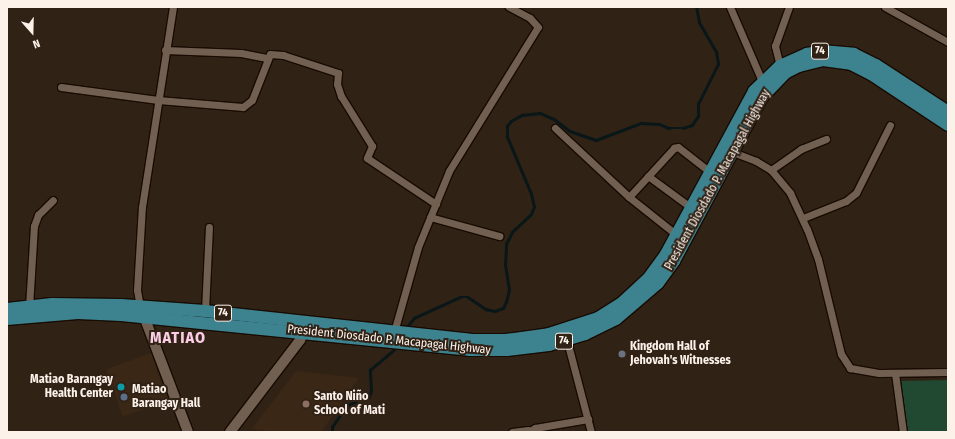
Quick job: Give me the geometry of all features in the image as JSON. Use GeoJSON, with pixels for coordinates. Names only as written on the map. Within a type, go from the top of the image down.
{"type":"FeatureCollection","features":[{"type":"Feature","properties":{"kind":"main road","name":"President Diosdado P. Macapagal Highway"},"geometry":{"type":"LineString","coordinates":[[643,291],[677,235],[695,210],[762,81],[780,66],[807,54],[822,51],[854,54],[876,65],[948,112]]}},
{"type":"Feature","properties":{"kind":"main road","name":"President Diosdado P. Macapagal Highway"},"geometry":{"type":"LineString","coordinates":[[7,319],[78,313],[205,311],[305,327],[483,351],[522,349],[609,323],[667,271],[695,210],[710,172],[727,150],[762,97],[776,80],[799,66],[823,60],[850,64],[871,74],[948,125]]}},
{"type":"Feature","properties":{"kind":"main road","name":"President Diosdado P. Macapagal Highway"},"geometry":{"type":"LineString","coordinates":[[7,309],[77,304],[142,312],[305,327],[394,332],[495,341],[565,335]]}},
{"type":"Feature","properties":{"kind":"street"},"geometry":{"type":"LineString","coordinates":[[173,7],[158,100],[139,247],[136,290],[142,312],[188,432]]}},
{"type":"Feature","properties":{"kind":"street"},"geometry":{"type":"LineString","coordinates":[[394,332],[407,281],[430,217],[449,171],[469,136],[538,27],[530,18],[509,7]]}},
{"type":"Feature","properties":{"kind":"street"},"geometry":{"type":"LineString","coordinates":[[730,7],[762,81]]}},
{"type":"Feature","properties":{"kind":"street"},"geometry":{"type":"LineString","coordinates":[[780,66],[775,46],[789,7]]}},
{"type":"Feature","properties":{"kind":"street"},"geometry":{"type":"LineString","coordinates":[[885,7],[948,42]]}},
{"type":"Feature","properties":{"kind":"street"},"geometry":{"type":"LineString","coordinates":[[165,50],[219,54],[241,53],[267,58]]}},
{"type":"Feature","properties":{"kind":"street"},"geometry":{"type":"LineString","coordinates":[[61,87],[158,100],[243,107],[252,100],[267,58],[270,54],[283,55],[338,74],[337,84],[341,96],[372,146],[366,158],[436,204]]}},
{"type":"Feature","properties":{"kind":"street"},"geometry":{"type":"LineString","coordinates":[[803,218],[846,201],[856,193],[890,125]]}},
{"type":"Feature","properties":{"kind":"street"},"geometry":{"type":"LineString","coordinates":[[555,128],[629,198],[677,235]]}},
{"type":"Feature","properties":{"kind":"street"},"geometry":{"type":"LineString","coordinates":[[771,170],[801,149],[826,139]]}},
{"type":"Feature","properties":{"kind":"street"},"geometry":{"type":"LineString","coordinates":[[629,198],[676,147],[710,172]]}},
{"type":"Feature","properties":{"kind":"street"},"geometry":{"type":"LineString","coordinates":[[727,150],[756,161],[771,170],[790,193],[803,218],[818,259],[846,363],[850,368],[861,371],[895,373],[948,372]]}},
{"type":"Feature","properties":{"kind":"street"},"geometry":{"type":"LineString","coordinates":[[648,176],[695,210]]}},
{"type":"Feature","properties":{"kind":"street"},"geometry":{"type":"LineString","coordinates":[[29,307],[34,226],[38,215],[53,200]]}},
{"type":"Feature","properties":{"kind":"street"},"geometry":{"type":"LineString","coordinates":[[430,217],[500,236]]}},
{"type":"Feature","properties":{"kind":"street"},"geometry":{"type":"LineString","coordinates":[[205,311],[209,227]]}},
{"type":"Feature","properties":{"kind":"street"},"geometry":{"type":"LineString","coordinates":[[230,432],[305,327]]}},
{"type":"Feature","properties":{"kind":"street"},"geometry":{"type":"LineString","coordinates":[[565,335],[591,432]]}},
{"type":"Feature","properties":{"kind":"street"},"geometry":{"type":"LineString","coordinates":[[895,373],[903,432]]}},
{"type":"Feature","properties":{"kind":"street"},"geometry":{"type":"LineString","coordinates":[[512,432],[528,431],[588,419]]}},
{"type":"Feature","properties":{"kind":"shaded area"},"geometry":{"type":"Polygon","coordinates":[[[151,353],[168,400],[123,416],[106,369],[151,353]]]}},
{"type":"Feature","properties":{"kind":"shaded area","name":"Santo Niño School of Mati"},"geometry":{"type":"Polygon","coordinates":[[[296,371],[359,378],[321,432],[273,432],[252,429],[296,371]]]}},
{"type":"Feature","properties":{"kind":"green space"},"geometry":{"type":"Polygon","coordinates":[[[948,380],[948,432],[908,432],[901,381],[948,380]]]}},
{"type":"Feature","properties":{"kind":"waterway"},"geometry":{"type":"LineString","coordinates":[[406,328],[414,318],[460,297],[468,297],[486,309],[495,311],[503,308],[509,290],[505,266],[506,244],[512,232],[531,214],[534,207],[531,194],[507,137],[507,126],[511,121],[522,115],[540,113],[554,119],[570,131],[596,140],[641,123],[659,124],[669,128],[683,128],[692,125],[698,116],[698,104],[718,64],[716,52],[699,22],[696,7]]}},
{"type":"Feature","properties":{"kind":"waterway"},"geometry":{"type":"LineString","coordinates":[[332,432],[332,427],[347,405],[369,397],[371,391],[370,370],[394,350]]}},
{"type":"Feature","properties":{"kind":"place","name":"Kingdom Hall of Jehovah's Witnesses"},"geometry":{"type":"Point","coordinates":[622,354]}},
{"type":"Feature","properties":{"kind":"place","name":"Matiao Barangay Health Center"},"geometry":{"type":"Point","coordinates":[121,387]}},
{"type":"Feature","properties":{"kind":"place","name":"Matiao Barangay Hall"},"geometry":{"type":"Point","coordinates":[124,397]}},
{"type":"Feature","properties":{"kind":"place","name":"Santo Niño School of Mati"},"geometry":{"type":"Point","coordinates":[306,404]}},
{"type":"Feature","properties":{"kind":"district","name":"MATIAO"},"geometry":{"type":"Point","coordinates":[178,338]}}]}
